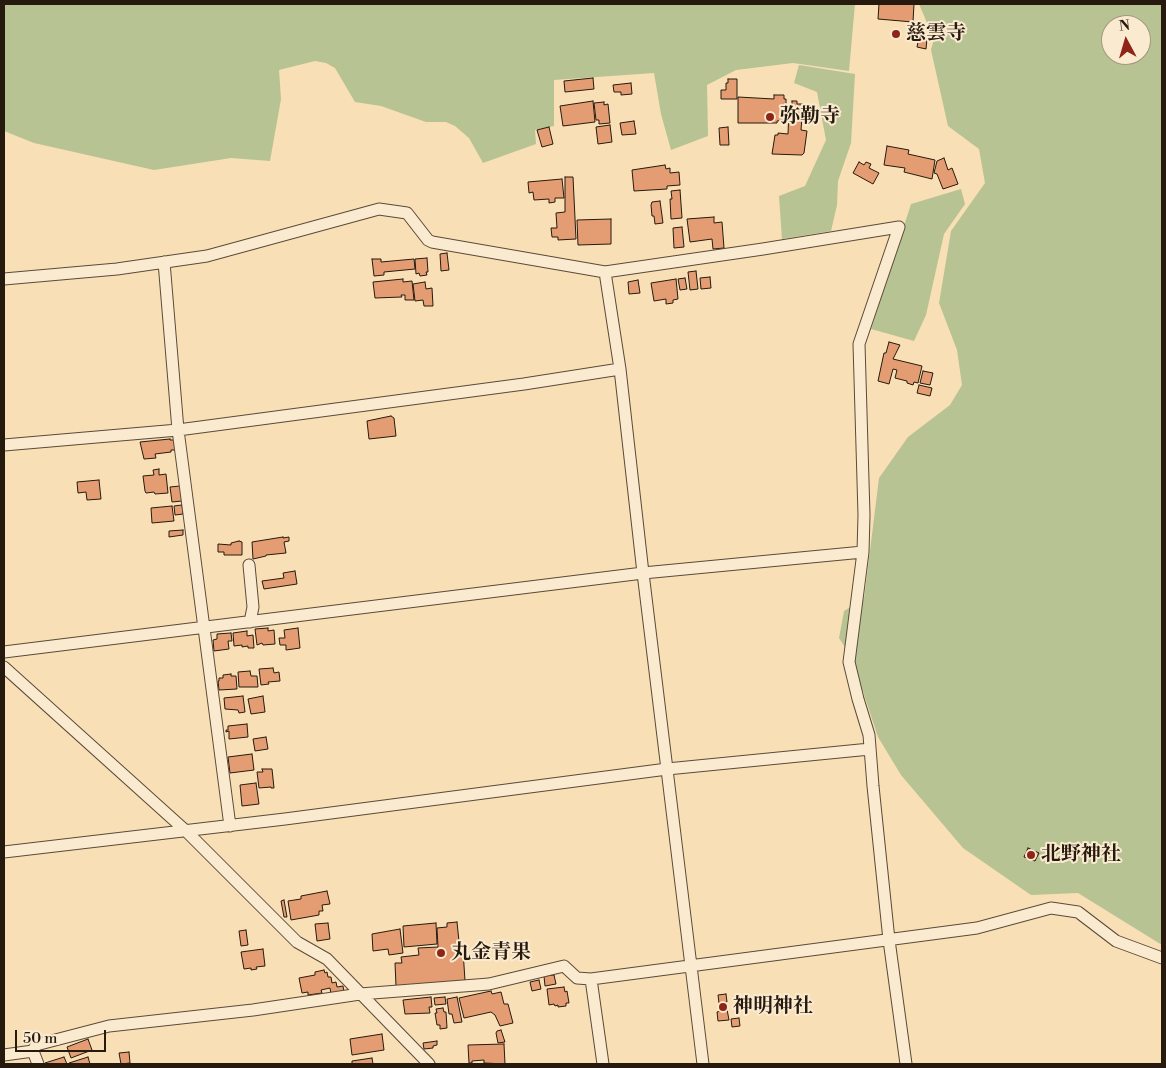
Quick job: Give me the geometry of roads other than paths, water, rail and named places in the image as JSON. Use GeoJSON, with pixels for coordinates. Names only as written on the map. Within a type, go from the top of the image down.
{"type":"FeatureCollection","features":[{"type":"Feature","properties":{"kind":"street"},"geometry":{"type":"LineString","coordinates":[[4,279],[117,270],[207,256],[379,210],[408,213],[428,240],[432,242],[605,272],[763,250],[898,226],[859,344],[864,515],[863,552],[848,662],[869,735],[889,940],[906,1064]]}},
{"type":"Feature","properties":{"kind":"street"},"geometry":{"type":"LineString","coordinates":[[164,262],[178,430],[230,826]]}},
{"type":"Feature","properties":{"kind":"street"},"geometry":{"type":"LineString","coordinates":[[605,272],[620,369],[703,1064]]}},
{"type":"Feature","properties":{"kind":"street"},"geometry":{"type":"LineString","coordinates":[[4,445],[178,430],[524,384],[620,369]]}},
{"type":"Feature","properties":{"kind":"street"},"geometry":{"type":"LineString","coordinates":[[4,652],[643,573],[863,552]]}},
{"type":"Feature","properties":{"kind":"street"},"geometry":{"type":"LineString","coordinates":[[249,565],[253,607],[250,622]]}},
{"type":"Feature","properties":{"kind":"street"},"geometry":{"type":"LineString","coordinates":[[4,667],[186,831],[297,942],[327,960],[430,1064]]}},
{"type":"Feature","properties":{"kind":"street"},"geometry":{"type":"LineString","coordinates":[[4,852],[230,826],[667,769],[870,749]]}},
{"type":"Feature","properties":{"kind":"street"},"geometry":{"type":"LineString","coordinates":[[38,1064],[33,1051],[36,1045],[110,1026],[253,1010],[360,994],[489,984],[564,966],[577,978],[591,979],[977,928],[1051,908],[1078,912],[1116,941],[1162,958]]}},
{"type":"Feature","properties":{"kind":"street"},"geometry":{"type":"LineString","coordinates":[[591,979],[603,1064]]}},
{"type":"Feature","properties":{"kind":"street"},"geometry":{"type":"LineString","coordinates":[[4,1055],[33,1051]]}},
{"type":"Feature","properties":{"kind":"place","name":"慈雲寺"},"geometry":{"type":"Point","coordinates":[896,34]}},
{"type":"Feature","properties":{"kind":"place","name":"弥勒寺"},"geometry":{"type":"Point","coordinates":[770,117]}},
{"type":"Feature","properties":{"kind":"place","name":"北野神社"},"geometry":{"type":"Point","coordinates":[1031,855]}},
{"type":"Feature","properties":{"kind":"place","name":"丸金青果"},"geometry":{"type":"Point","coordinates":[441,953]}},
{"type":"Feature","properties":{"kind":"place","name":"神明神社"},"geometry":{"type":"Point","coordinates":[723,1007]}}]}
